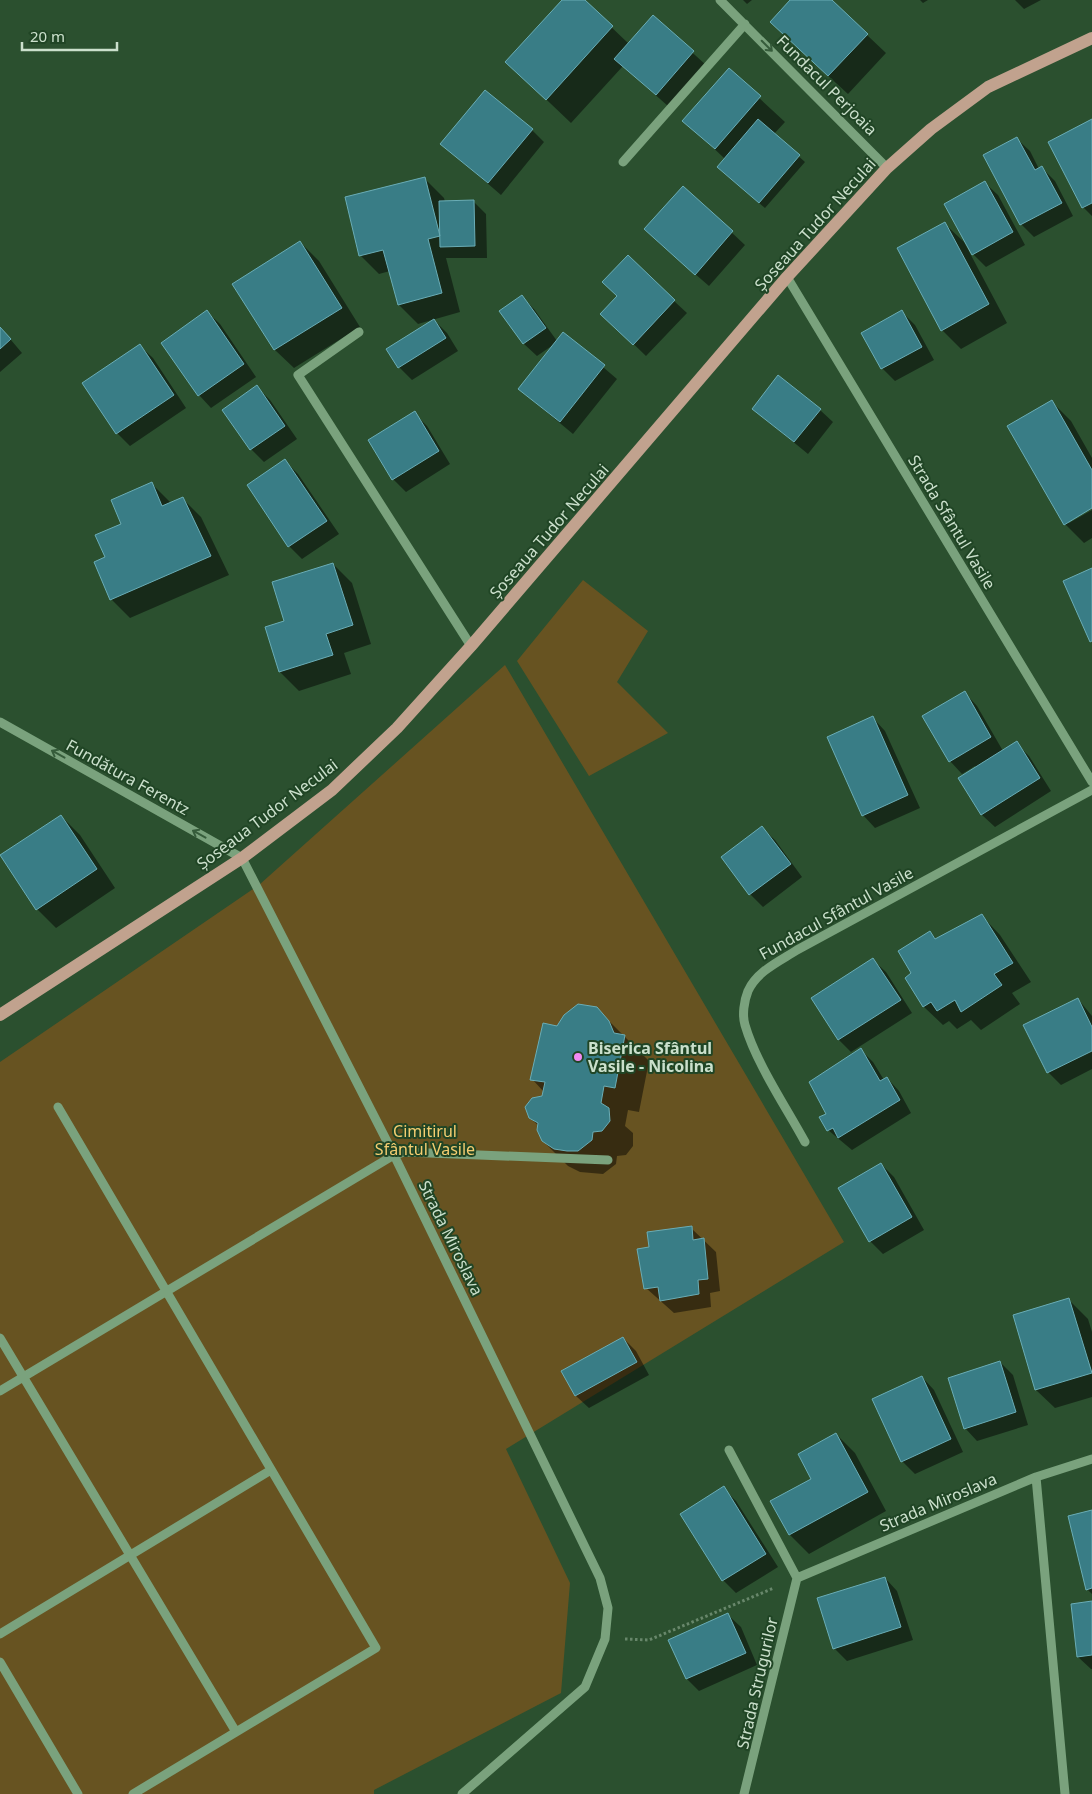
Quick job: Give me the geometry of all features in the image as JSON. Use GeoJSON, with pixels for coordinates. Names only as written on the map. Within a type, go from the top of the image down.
{"type":"FeatureCollection","features":[{"type":"Feature","properties":{"kind":"main road","name":"Șoseaua Tudor Neculai"},"geometry":{"type":"LineString","coordinates":[[0,1015],[242,858],[332,790],[396,728],[471,646],[787,277],[887,168],[932,129],[988,87],[1092,38]]}},
{"type":"Feature","properties":{"kind":"street","name":"Fundacul Perjoaia"},"geometry":{"type":"LineString","coordinates":[[720,0],[887,168]]}},
{"type":"Feature","properties":{"kind":"street"},"geometry":{"type":"LineString","coordinates":[[622,162],[745,24]]}},
{"type":"Feature","properties":{"kind":"street","name":"Strada Sfântul Vasile"},"geometry":{"type":"LineString","coordinates":[[787,277],[1092,782]]}},
{"type":"Feature","properties":{"kind":"street"},"geometry":{"type":"LineString","coordinates":[[359,332],[298,375],[471,646]]}},
{"type":"Feature","properties":{"kind":"street","name":"Fundătura Ferentz"},"geometry":{"type":"LineString","coordinates":[[0,722],[242,858]]}},
{"type":"Feature","properties":{"kind":"street","name":"Fundacul Sfântul Vasile"},"geometry":{"type":"LineString","coordinates":[[805,1142],[753,1048],[744,1024],[744,1005],[748,990],[761,974],[797,950],[1092,790]]}},
{"type":"Feature","properties":{"kind":"street","name":"Strada Miroslava"},"geometry":{"type":"LineString","coordinates":[[242,858],[394,1155],[600,1578],[608,1608],[605,1639],[585,1687],[462,1794]]}},
{"type":"Feature","properties":{"kind":"street"},"geometry":{"type":"LineString","coordinates":[[58,1107],[376,1648],[133,1794]]}},
{"type":"Feature","properties":{"kind":"street"},"geometry":{"type":"LineString","coordinates":[[0,1391],[394,1155],[405,1152],[608,1160]]}},
{"type":"Feature","properties":{"kind":"street"},"geometry":{"type":"LineString","coordinates":[[0,1338],[236,1732]]}},
{"type":"Feature","properties":{"kind":"street"},"geometry":{"type":"LineString","coordinates":[[729,1450],[797,1578]]}},
{"type":"Feature","properties":{"kind":"street","name":"Strada Miroslava"},"geometry":{"type":"LineString","coordinates":[[797,1578],[1036,1477],[1092,1459]]}},
{"type":"Feature","properties":{"kind":"street"},"geometry":{"type":"LineString","coordinates":[[0,1634],[271,1470]]}},
{"type":"Feature","properties":{"kind":"street"},"geometry":{"type":"LineString","coordinates":[[1036,1477],[1064,1794]]}},
{"type":"Feature","properties":{"kind":"street","name":"Strada Strugurilor"},"geometry":{"type":"LineString","coordinates":[[744,1794],[797,1578]]}},
{"type":"Feature","properties":{"kind":"street"},"geometry":{"type":"LineString","coordinates":[[0,1662],[78,1794]]}},
{"type":"Feature","properties":{"kind":"path"},"geometry":{"type":"LineString","coordinates":[[605,1639],[649,1640],[797,1578]]}},
{"type":"Feature","properties":{"kind":"green space"},"geometry":{"type":"Polygon","coordinates":[[[583,580],[648,631],[617,682],[668,733],[589,776],[517,661],[583,580]]]}},
{"type":"Feature","properties":{"kind":"green space","name":"Cimitirul Sfântul Vasile"},"geometry":{"type":"Polygon","coordinates":[[[505,665],[844,1242],[506,1449],[570,1583],[561,1693],[374,1790],[374,1794],[0,1794],[0,1062],[259,885],[505,665]]]}},
{"type":"Feature","properties":{"kind":"building"},"geometry":{"type":"Polygon","coordinates":[[[562,0],[585,0],[613,26],[546,100],[505,62],[562,0]]]}},
{"type":"Feature","properties":{"kind":"building"},"geometry":{"type":"Polygon","coordinates":[[[790,0],[832,0],[868,34],[828,76],[770,22],[790,0]]]}},
{"type":"Feature","properties":{"kind":"building"},"geometry":{"type":"Polygon","coordinates":[[[653,15],[694,51],[656,95],[614,59],[653,15]]]}},
{"type":"Feature","properties":{"kind":"building"},"geometry":{"type":"Polygon","coordinates":[[[729,68],[761,96],[715,149],[682,121],[729,68]]]}},
{"type":"Feature","properties":{"kind":"building"},"geometry":{"type":"Polygon","coordinates":[[[485,90],[533,129],[488,183],[440,144],[485,90]]]}},
{"type":"Feature","properties":{"kind":"building"},"geometry":{"type":"Polygon","coordinates":[[[758,119],[800,155],[759,203],[717,167],[758,119]]]}},
{"type":"Feature","properties":{"kind":"building"},"geometry":{"type":"Polygon","coordinates":[[[1092,119],[1092,203],[1082,208],[1048,142],[1092,119]]]}},
{"type":"Feature","properties":{"kind":"building"},"geometry":{"type":"Polygon","coordinates":[[[1017,137],[1035,170],[1042,166],[1062,203],[1020,225],[983,155],[1017,137]]]}},
{"type":"Feature","properties":{"kind":"building"},"geometry":{"type":"Polygon","coordinates":[[[425,177],[440,236],[428,239],[442,293],[398,305],[383,250],[359,256],[345,197],[425,177]]]}},
{"type":"Feature","properties":{"kind":"building"},"geometry":{"type":"Polygon","coordinates":[[[985,181],[1013,232],[972,255],[944,204],[985,181]]]}},
{"type":"Feature","properties":{"kind":"building"},"geometry":{"type":"Polygon","coordinates":[[[683,186],[733,231],[695,275],[644,229],[683,186]]]}},
{"type":"Feature","properties":{"kind":"building"},"geometry":{"type":"Polygon","coordinates":[[[474,200],[475,246],[440,247],[439,201],[474,200]]]}},
{"type":"Feature","properties":{"kind":"building"},"geometry":{"type":"Polygon","coordinates":[[[945,222],[989,304],[941,331],[897,248],[945,222]]]}},
{"type":"Feature","properties":{"kind":"building"},"geometry":{"type":"Polygon","coordinates":[[[300,241],[342,308],[274,350],[232,284],[300,241]]]}},
{"type":"Feature","properties":{"kind":"building"},"geometry":{"type":"Polygon","coordinates":[[[628,255],[675,300],[633,345],[600,314],[617,296],[602,282],[628,255]]]}},
{"type":"Feature","properties":{"kind":"building"},"geometry":{"type":"Polygon","coordinates":[[[522,295],[546,328],[523,344],[499,311],[522,295]]]}},
{"type":"Feature","properties":{"kind":"building"},"geometry":{"type":"Polygon","coordinates":[[[207,310],[244,364],[198,396],[161,343],[207,310]]]}},
{"type":"Feature","properties":{"kind":"building"},"geometry":{"type":"Polygon","coordinates":[[[902,310],[922,347],[881,369],[861,333],[902,310]]]}},
{"type":"Feature","properties":{"kind":"building"},"geometry":{"type":"Polygon","coordinates":[[[434,319],[446,338],[398,368],[386,349],[434,319]]]}},
{"type":"Feature","properties":{"kind":"building"},"geometry":{"type":"Polygon","coordinates":[[[0,327],[11,339],[0,349],[0,327]]]}},
{"type":"Feature","properties":{"kind":"building"},"geometry":{"type":"Polygon","coordinates":[[[563,332],[605,365],[560,422],[518,389],[563,332]]]}},
{"type":"Feature","properties":{"kind":"building"},"geometry":{"type":"Polygon","coordinates":[[[140,344],[174,395],[116,434],[82,383],[140,344]]]}},
{"type":"Feature","properties":{"kind":"building"},"geometry":{"type":"Polygon","coordinates":[[[778,375],[821,409],[794,442],[752,409],[778,375]]]}},
{"type":"Feature","properties":{"kind":"building"},"geometry":{"type":"Polygon","coordinates":[[[257,385],[285,426],[250,450],[222,410],[257,385]]]}},
{"type":"Feature","properties":{"kind":"building"},"geometry":{"type":"Polygon","coordinates":[[[1052,400],[1092,470],[1092,508],[1064,525],[1007,426],[1052,400]]]}},
{"type":"Feature","properties":{"kind":"building"},"geometry":{"type":"Polygon","coordinates":[[[415,411],[439,451],[392,480],[368,440],[415,411]]]}},
{"type":"Feature","properties":{"kind":"building"},"geometry":{"type":"Polygon","coordinates":[[[285,459],[327,521],[288,547],[247,485],[285,459]]]}},
{"type":"Feature","properties":{"kind":"building"},"geometry":{"type":"Polygon","coordinates":[[[152,482],[162,506],[183,497],[211,556],[110,600],[94,562],[105,557],[95,535],[121,524],[111,500],[152,482]]]}},
{"type":"Feature","properties":{"kind":"building"},"geometry":{"type":"Polygon","coordinates":[[[333,563],[353,625],[326,634],[333,655],[279,672],[265,627],[284,621],[272,582],[333,563]]]}},
{"type":"Feature","properties":{"kind":"building"},"geometry":{"type":"Polygon","coordinates":[[[1092,568],[1092,641],[1090,642],[1063,581],[1092,568]]]}},
{"type":"Feature","properties":{"kind":"building"},"geometry":{"type":"Polygon","coordinates":[[[965,691],[991,737],[949,762],[922,716],[965,691]]]}},
{"type":"Feature","properties":{"kind":"building"},"geometry":{"type":"Polygon","coordinates":[[[873,716],[908,795],[862,816],[827,737],[873,716]]]}},
{"type":"Feature","properties":{"kind":"building"},"geometry":{"type":"Polygon","coordinates":[[[1017,741],[1040,778],[981,815],[958,778],[1017,741]]]}},
{"type":"Feature","properties":{"kind":"building"},"geometry":{"type":"Polygon","coordinates":[[[61,815],[97,869],[36,910],[0,855],[61,815]]]}},
{"type":"Feature","properties":{"kind":"building"},"geometry":{"type":"Polygon","coordinates":[[[762,826],[791,864],[749,895],[721,857],[762,826]]]}},
{"type":"Feature","properties":{"kind":"building"},"geometry":{"type":"Polygon","coordinates":[[[982,914],[1013,963],[994,974],[1002,985],[961,1012],[955,1000],[937,1011],[931,1002],[923,1007],[905,978],[911,973],[898,951],[930,931],[935,939],[982,914]]]}},
{"type":"Feature","properties":{"kind":"building"},"geometry":{"type":"Polygon","coordinates":[[[873,958],[901,1000],[838,1040],[811,998],[873,958]]]}},
{"type":"Feature","properties":{"kind":"building"},"geometry":{"type":"Polygon","coordinates":[[[1078,998],[1092,1027],[1092,1051],[1047,1073],[1023,1025],[1078,998]]]}},
{"type":"Feature","properties":{"kind":"building","name":"Biserica Sfântul Vasile - Nicolina"},"geometry":{"type":"Polygon","coordinates":[[[578,1004],[597,1007],[609,1021],[614,1033],[625,1035],[615,1088],[604,1086],[601,1103],[609,1108],[610,1121],[602,1131],[593,1132],[592,1140],[578,1151],[567,1151],[554,1149],[542,1141],[537,1130],[538,1123],[529,1118],[525,1107],[532,1098],[542,1096],[545,1082],[530,1080],[543,1023],[557,1026],[564,1015],[578,1004]]]}},
{"type":"Feature","properties":{"kind":"building"},"geometry":{"type":"Polygon","coordinates":[[[861,1048],[880,1081],[887,1077],[900,1100],[838,1138],[833,1128],[827,1131],[819,1117],[826,1114],[809,1082],[861,1048]]]}},
{"type":"Feature","properties":{"kind":"building"},"geometry":{"type":"Polygon","coordinates":[[[881,1163],[912,1217],[869,1242],[838,1188],[881,1163]]]}},
{"type":"Feature","properties":{"kind":"building"},"geometry":{"type":"Polygon","coordinates":[[[692,1226],[693,1240],[704,1238],[708,1279],[698,1280],[699,1294],[660,1301],[658,1287],[644,1289],[637,1249],[649,1247],[647,1232],[692,1226]]]}},
{"type":"Feature","properties":{"kind":"building"},"geometry":{"type":"Polygon","coordinates":[[[1069,1298],[1092,1373],[1035,1390],[1013,1315],[1069,1298]]]}},
{"type":"Feature","properties":{"kind":"building"},"geometry":{"type":"Polygon","coordinates":[[[623,1337],[637,1362],[575,1396],[561,1371],[623,1337]]]}},
{"type":"Feature","properties":{"kind":"building"},"geometry":{"type":"Polygon","coordinates":[[[1000,1361],[1016,1412],[964,1429],[948,1378],[1000,1361]]]}},
{"type":"Feature","properties":{"kind":"building"},"geometry":{"type":"Polygon","coordinates":[[[922,1376],[951,1439],[901,1462],[872,1399],[922,1376]]]}},
{"type":"Feature","properties":{"kind":"building"},"geometry":{"type":"Polygon","coordinates":[[[836,1433],[868,1492],[789,1535],[770,1501],[811,1479],[798,1454],[836,1433]]]}},
{"type":"Feature","properties":{"kind":"building"},"geometry":{"type":"Polygon","coordinates":[[[724,1486],[766,1554],[722,1581],[680,1514],[724,1486]]]}},
{"type":"Feature","properties":{"kind":"building"},"geometry":{"type":"Polygon","coordinates":[[[1092,1510],[1092,1588],[1086,1590],[1068,1516],[1092,1510]]]}},
{"type":"Feature","properties":{"kind":"building"},"geometry":{"type":"Polygon","coordinates":[[[885,1577],[901,1627],[833,1649],[817,1598],[885,1577]]]}},
{"type":"Feature","properties":{"kind":"building"},"geometry":{"type":"Polygon","coordinates":[[[1092,1601],[1092,1655],[1077,1657],[1071,1604],[1092,1601]]]}},
{"type":"Feature","properties":{"kind":"building"},"geometry":{"type":"Polygon","coordinates":[[[728,1613],[746,1653],[686,1679],[668,1640],[728,1613]]]}},
{"type":"Feature","properties":{"kind":"place","name":"Biserica Sfântul Vasile - Nicolina"},"geometry":{"type":"Point","coordinates":[578,1057]}}]}
